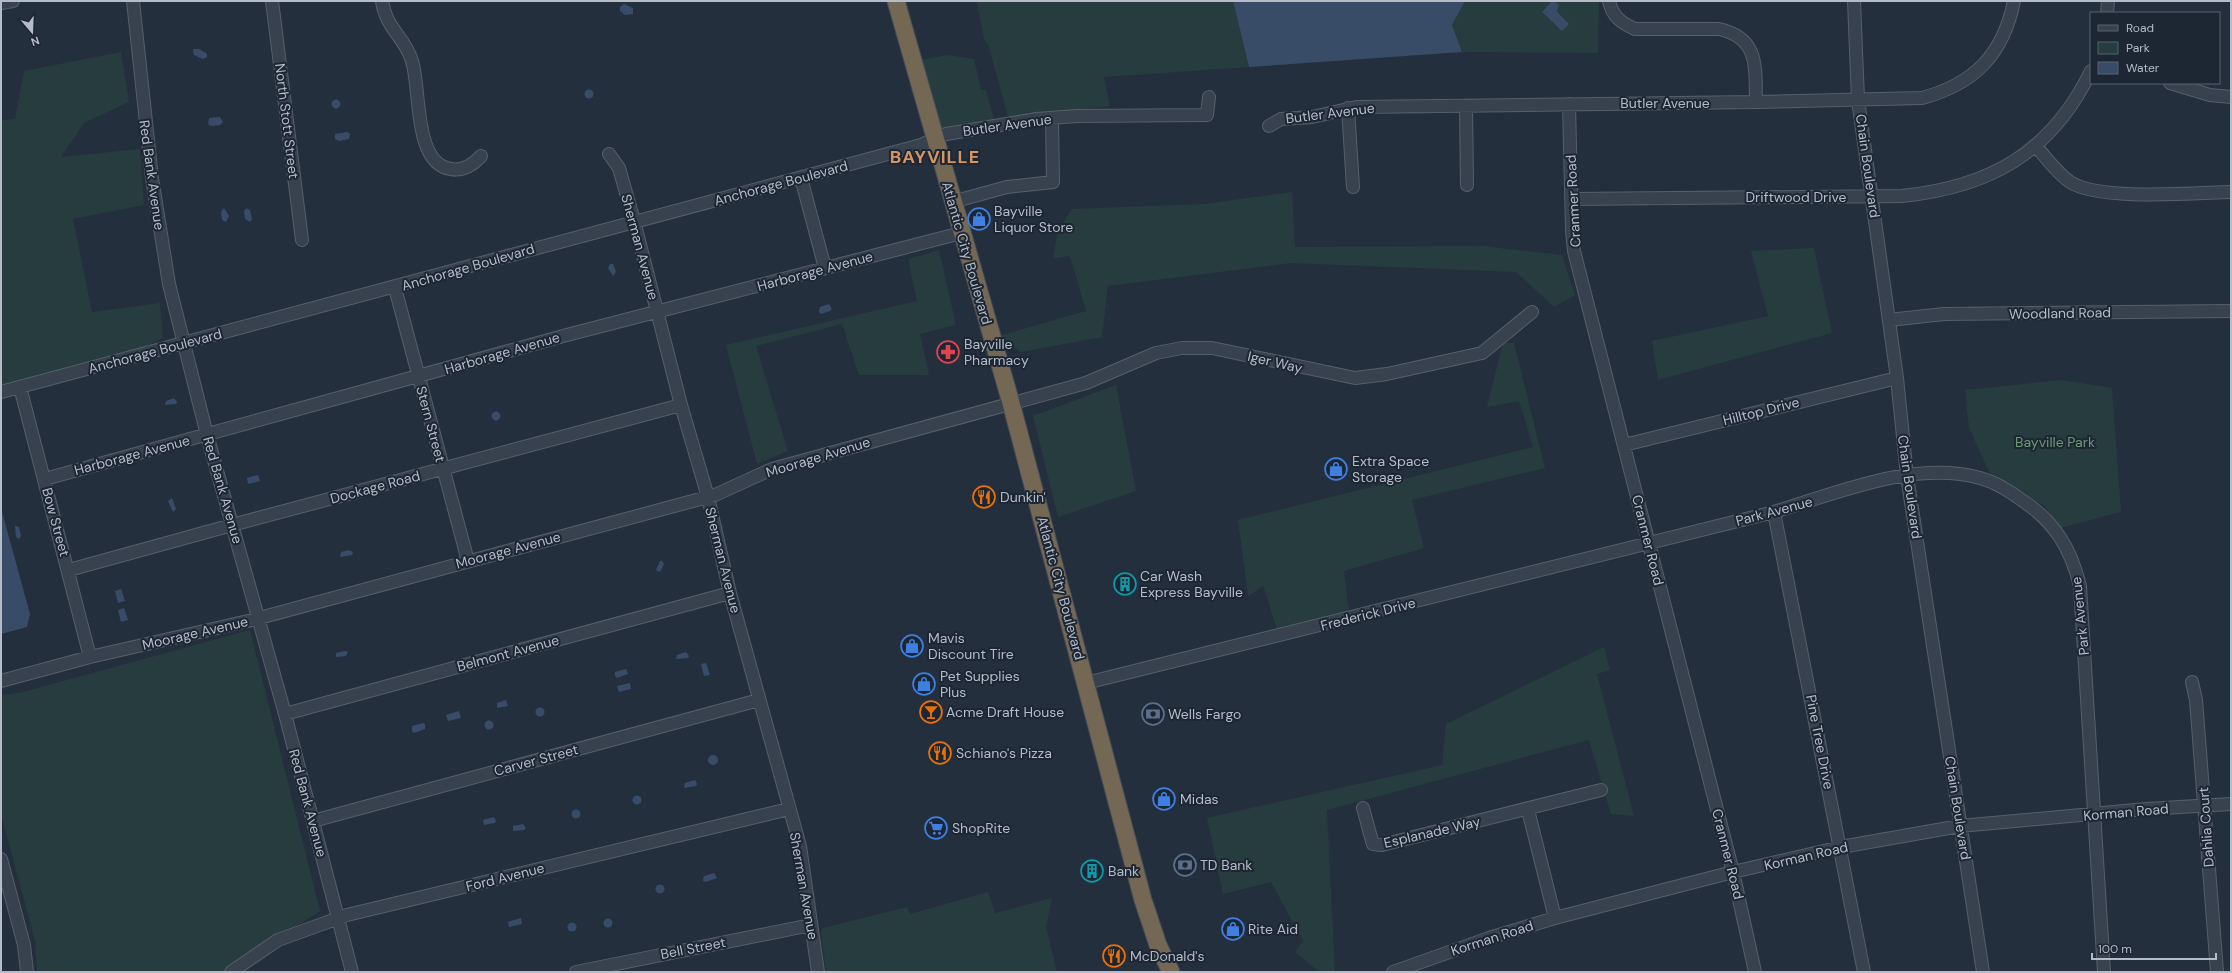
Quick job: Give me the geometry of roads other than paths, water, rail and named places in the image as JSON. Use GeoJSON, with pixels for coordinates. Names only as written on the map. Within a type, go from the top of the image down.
{"type":"FeatureCollection","features":[{"type":"Feature","properties":{"kind":"highway","name":"Atlantic City Boulevard"},"geometry":{"type":"LineString","coordinates":[[896,1],[960,233],[1010,403],[1143,900],[1158,945]]}},
{"type":"Feature","properties":{"kind":"highway"},"geometry":{"type":"LineString","coordinates":[[1158,945],[1163,972]]}},
{"type":"Feature","properties":{"kind":"highway"},"geometry":{"type":"LineString","coordinates":[[1158,945],[1171,972]]}},
{"type":"Feature","properties":{"kind":"street"},"geometry":{"type":"LineString","coordinates":[[1,3],[13,1]]}},
{"type":"Feature","properties":{"kind":"street","name":"Red Bank Avenue"},"geometry":{"type":"LineString","coordinates":[[133,1],[145,117],[162,244],[169,284],[207,435],[285,714],[352,972]]}},
{"type":"Feature","properties":{"kind":"street","name":"North Stott Street"},"geometry":{"type":"LineString","coordinates":[[272,1],[302,240]]}},
{"type":"Feature","properties":{"kind":"street"},"geometry":{"type":"LineString","coordinates":[[382,1],[388,22],[406,48],[412,60],[424,139],[432,158],[446,168],[460,169],[472,165],[481,156]]}},
{"type":"Feature","properties":{"kind":"street"},"geometry":{"type":"LineString","coordinates":[[1609,1],[1611,10],[1622,24],[1634,29],[1719,29],[1732,32],[1742,38],[1748,45],[1755,62],[1756,102]]}},
{"type":"Feature","properties":{"kind":"street","name":"Chain Boulevard"},"geometry":{"type":"LineString","coordinates":[[1854,1],[1858,100],[1873,196],[1897,378],[1907,476],[1983,972]]}},
{"type":"Feature","properties":{"kind":"street","name":"Butler Avenue"},"geometry":{"type":"LineString","coordinates":[[1269,126],[1281,119],[1312,117],[1348,108],[1922,98],[1941,92],[1961,83],[1992,56],[2004,34],[2014,1]]}},
{"type":"Feature","properties":{"kind":"street"},"geometry":{"type":"LineString","coordinates":[[2107,12],[2108,1]]}},
{"type":"Feature","properties":{"kind":"street","name":"Driftwood Drive"},"geometry":{"type":"LineString","coordinates":[[1572,199],[1909,196],[1954,188],[1998,171],[2036,146],[2067,113],[2090,73]]}},
{"type":"Feature","properties":{"kind":"street"},"geometry":{"type":"LineString","coordinates":[[2173,84],[2210,95],[2231,97]]}},
{"type":"Feature","properties":{"kind":"street","name":"Butler Avenue"},"geometry":{"type":"LineString","coordinates":[[934,139],[946,134],[1001,123],[1052,118],[1207,115],[1209,98]]}},
{"type":"Feature","properties":{"kind":"street","name":"Cranmer Road"},"geometry":{"type":"LineString","coordinates":[[1569,104],[1574,252],[1733,872],[1755,972]]}},
{"type":"Feature","properties":{"kind":"street"},"geometry":{"type":"LineString","coordinates":[[1466,106],[1467,185]]}},
{"type":"Feature","properties":{"kind":"street"},"geometry":{"type":"LineString","coordinates":[[1348,108],[1353,187]]}},
{"type":"Feature","properties":{"kind":"street"},"geometry":{"type":"LineString","coordinates":[[952,202],[1007,187],[1053,182],[1052,118]]}},
{"type":"Feature","properties":{"kind":"street","name":"Anchorage Boulevard"},"geometry":{"type":"LineString","coordinates":[[1,392],[395,288],[634,221],[801,178],[921,145],[934,139]]}},
{"type":"Feature","properties":{"kind":"street"},"geometry":{"type":"LineString","coordinates":[[2036,146],[2070,182],[2086,189],[2107,194],[2231,192]]}},
{"type":"Feature","properties":{"kind":"street","name":"Sherman Avenue"},"geometry":{"type":"LineString","coordinates":[[609,154],[619,168],[634,221],[657,313],[708,497],[730,592],[800,846],[818,972]]}},
{"type":"Feature","properties":{"kind":"street"},"geometry":{"type":"LineString","coordinates":[[801,178],[825,268]]}},
{"type":"Feature","properties":{"kind":"street","name":"Harborage Avenue"},"geometry":{"type":"LineString","coordinates":[[44,479],[563,336],[657,313],[960,233]]}},
{"type":"Feature","properties":{"kind":"street","name":"Stern Street"},"geometry":{"type":"LineString","coordinates":[[395,288],[468,561]]}},
{"type":"Feature","properties":{"kind":"street","name":"Woodland Road"},"geometry":{"type":"LineString","coordinates":[[1889,320],[1944,314],[2231,311]]}},
{"type":"Feature","properties":{"kind":"street","name":"Iger Way"},"geometry":{"type":"LineString","coordinates":[[1010,403],[1086,382],[1156,353],[1194,347],[1212,348],[1348,377],[1387,374],[1482,353],[1532,312]]}},
{"type":"Feature","properties":{"kind":"street","name":"Hilltop Drive"},"geometry":{"type":"LineString","coordinates":[[1624,445],[1897,378]]}},
{"type":"Feature","properties":{"kind":"street","name":"Bow Street"},"geometry":{"type":"LineString","coordinates":[[20,387],[69,570],[90,657]]}},
{"type":"Feature","properties":{"kind":"street","name":"Moorage Avenue"},"geometry":{"type":"LineString","coordinates":[[1,681],[90,657],[258,618],[708,497],[725,492],[772,469],[1010,403]]}},
{"type":"Feature","properties":{"kind":"street","name":"Dockage Road"},"geometry":{"type":"LineString","coordinates":[[69,570],[682,405]]}},
{"type":"Feature","properties":{"kind":"street","name":"Park Avenue"},"geometry":{"type":"LineString","coordinates":[[1649,543],[1774,512],[1872,482],[1907,476],[1946,474],[1982,478],[2018,497],[2043,514],[2063,540],[2070,554],[2080,586],[2104,972]]}},
{"type":"Feature","properties":{"kind":"street","name":"Pine Tree Drive"},"geometry":{"type":"LineString","coordinates":[[1774,512],[1841,847],[1864,972]]}},
{"type":"Feature","properties":{"kind":"street","name":"Frederick Drive"},"geometry":{"type":"LineString","coordinates":[[1086,683],[1649,543]]}},
{"type":"Feature","properties":{"kind":"street","name":"Belmont Avenue"},"geometry":{"type":"LineString","coordinates":[[285,714],[730,592]]}},
{"type":"Feature","properties":{"kind":"street","name":"Dahlia Court"},"geometry":{"type":"LineString","coordinates":[[2192,682],[2196,700],[2217,972]]}},
{"type":"Feature","properties":{"kind":"street","name":"Carver Street"},"geometry":{"type":"LineString","coordinates":[[313,821],[760,700]]}},
{"type":"Feature","properties":{"kind":"street","name":"Esplanade Way"},"geometry":{"type":"LineString","coordinates":[[1363,808],[1373,844],[1382,845],[1528,810],[1601,790]]}},
{"type":"Feature","properties":{"kind":"street","name":"Korman Road"},"geometry":{"type":"LineString","coordinates":[[1393,972],[1489,938],[1555,918],[1733,872],[1841,847],[1960,826],[2231,804]]}},
{"type":"Feature","properties":{"kind":"street","name":"Ford Avenue"},"geometry":{"type":"LineString","coordinates":[[231,972],[278,940],[338,918],[789,809]]}},
{"type":"Feature","properties":{"kind":"street"},"geometry":{"type":"LineString","coordinates":[[1528,810],[1555,918]]}},
{"type":"Feature","properties":{"kind":"street"},"geometry":{"type":"LineString","coordinates":[[1,859],[24,945],[27,972]]}},
{"type":"Feature","properties":{"kind":"street","name":"Bell Street"},"geometry":{"type":"LineString","coordinates":[[576,972],[811,925]]}},
{"type":"Feature","properties":{"kind":"water"},"geometry":{"type":"Polygon","coordinates":[[[1233,1],[1465,1],[1452,25],[1462,52],[1249,67],[1233,1]]]}},
{"type":"Feature","properties":{"kind":"water"},"geometry":{"type":"Polygon","coordinates":[[[1552,1],[1559,4],[1557,12],[1569,24],[1562,31],[1542,12],[1552,1]]]}},
{"type":"Feature","properties":{"kind":"water"},"geometry":{"type":"Polygon","coordinates":[[[624,4],[633,8],[633,14],[625,15],[620,11],[620,7],[624,4]]]}},
{"type":"Feature","properties":{"kind":"water"},"geometry":{"type":"Polygon","coordinates":[[[194,49],[199,49],[207,54],[207,57],[203,59],[194,55],[194,49]]]}},
{"type":"Feature","properties":{"kind":"water"},"geometry":{"type":"Polygon","coordinates":[[[589,89],[594,94],[589,99],[584,94],[589,89]]]}},
{"type":"Feature","properties":{"kind":"water"},"geometry":{"type":"Polygon","coordinates":[[[336,99],[341,104],[336,109],[331,104],[336,99]]]}},
{"type":"Feature","properties":{"kind":"water"},"geometry":{"type":"Polygon","coordinates":[[[220,117],[223,122],[220,125],[211,126],[208,124],[209,118],[220,117]]]}},
{"type":"Feature","properties":{"kind":"water"},"geometry":{"type":"Polygon","coordinates":[[[347,132],[350,134],[349,139],[339,141],[335,139],[335,134],[347,132]]]}},
{"type":"Feature","properties":{"kind":"water"},"geometry":{"type":"Polygon","coordinates":[[[224,208],[229,216],[226,222],[222,220],[221,212],[224,208]]]}},
{"type":"Feature","properties":{"kind":"water"},"geometry":{"type":"Polygon","coordinates":[[[246,208],[250,210],[252,219],[250,222],[245,219],[244,211],[246,208]]]}},
{"type":"Feature","properties":{"kind":"water"},"geometry":{"type":"Polygon","coordinates":[[[610,264],[613,264],[616,272],[613,276],[608,268],[610,264]]]}},
{"type":"Feature","properties":{"kind":"water"},"geometry":{"type":"Polygon","coordinates":[[[829,304],[832,309],[830,311],[821,314],[819,312],[820,307],[829,304]]]}},
{"type":"Feature","properties":{"kind":"water"},"geometry":{"type":"Polygon","coordinates":[[[174,398],[177,402],[176,404],[165,405],[166,401],[174,398]]]}},
{"type":"Feature","properties":{"kind":"water"},"geometry":{"type":"Polygon","coordinates":[[[496,411],[501,416],[496,421],[491,416],[496,411]]]}},
{"type":"Feature","properties":{"kind":"water"},"geometry":{"type":"Polygon","coordinates":[[[258,475],[260,481],[248,484],[247,478],[258,475]]]}},
{"type":"Feature","properties":{"kind":"water"},"geometry":{"type":"Polygon","coordinates":[[[172,498],[176,509],[173,512],[168,501],[172,498]]]}},
{"type":"Feature","properties":{"kind":"water"},"geometry":{"type":"Polygon","coordinates":[[[1,508],[30,614],[27,627],[1,634],[1,508]]]}},
{"type":"Feature","properties":{"kind":"water"},"geometry":{"type":"Polygon","coordinates":[[[15,526],[19,527],[21,536],[19,539],[16,537],[15,526]]]}},
{"type":"Feature","properties":{"kind":"water"},"geometry":{"type":"Polygon","coordinates":[[[349,550],[353,552],[352,555],[340,557],[341,552],[349,550]]]}},
{"type":"Feature","properties":{"kind":"water"},"geometry":{"type":"Polygon","coordinates":[[[660,561],[664,564],[660,572],[656,570],[660,561]]]}},
{"type":"Feature","properties":{"kind":"water"},"geometry":{"type":"Polygon","coordinates":[[[121,589],[125,601],[118,603],[115,591],[121,589]]]}},
{"type":"Feature","properties":{"kind":"water"},"geometry":{"type":"Polygon","coordinates":[[[124,608],[128,620],[121,622],[118,610],[124,608]]]}},
{"type":"Feature","properties":{"kind":"water"},"geometry":{"type":"Polygon","coordinates":[[[345,651],[348,652],[346,656],[336,657],[336,653],[345,651]]]}},
{"type":"Feature","properties":{"kind":"water"},"geometry":{"type":"Polygon","coordinates":[[[686,652],[689,656],[688,658],[676,659],[677,655],[686,652]]]}},
{"type":"Feature","properties":{"kind":"water"},"geometry":{"type":"Polygon","coordinates":[[[706,663],[710,675],[704,676],[701,664],[706,663]]]}},
{"type":"Feature","properties":{"kind":"water"},"geometry":{"type":"Polygon","coordinates":[[[626,669],[628,674],[617,678],[615,676],[615,672],[626,669]]]}},
{"type":"Feature","properties":{"kind":"water"},"geometry":{"type":"Polygon","coordinates":[[[630,683],[631,689],[619,692],[617,686],[630,683]]]}},
{"type":"Feature","properties":{"kind":"water"},"geometry":{"type":"Polygon","coordinates":[[[506,700],[508,706],[497,708],[497,703],[506,700]]]}},
{"type":"Feature","properties":{"kind":"water"},"geometry":{"type":"Polygon","coordinates":[[[538,708],[542,708],[544,712],[542,716],[538,716],[536,714],[536,710],[538,708]]]}},
{"type":"Feature","properties":{"kind":"water"},"geometry":{"type":"Polygon","coordinates":[[[459,711],[461,718],[448,721],[446,715],[459,711]]]}},
{"type":"Feature","properties":{"kind":"water"},"geometry":{"type":"Polygon","coordinates":[[[487,721],[491,721],[493,725],[491,729],[487,729],[485,727],[485,723],[487,721]]]}},
{"type":"Feature","properties":{"kind":"water"},"geometry":{"type":"Polygon","coordinates":[[[423,723],[425,724],[425,729],[414,733],[412,731],[412,726],[423,723]]]}},
{"type":"Feature","properties":{"kind":"water"},"geometry":{"type":"Polygon","coordinates":[[[711,755],[715,755],[718,760],[715,765],[711,765],[708,762],[708,758],[711,755]]]}},
{"type":"Feature","properties":{"kind":"water"},"geometry":{"type":"Polygon","coordinates":[[[695,780],[697,784],[696,786],[684,788],[685,783],[695,780]]]}},
{"type":"Feature","properties":{"kind":"water"},"geometry":{"type":"Polygon","coordinates":[[[635,796],[639,796],[641,800],[639,804],[635,804],[633,802],[633,798],[635,796]]]}},
{"type":"Feature","properties":{"kind":"water"},"geometry":{"type":"Polygon","coordinates":[[[574,810],[578,810],[580,814],[578,818],[574,818],[572,816],[572,812],[574,810]]]}},
{"type":"Feature","properties":{"kind":"water"},"geometry":{"type":"Polygon","coordinates":[[[494,817],[496,821],[495,823],[484,825],[483,820],[494,817]]]}},
{"type":"Feature","properties":{"kind":"water"},"geometry":{"type":"Polygon","coordinates":[[[523,824],[526,828],[524,830],[513,831],[513,826],[523,824]]]}},
{"type":"Feature","properties":{"kind":"water"},"geometry":{"type":"Polygon","coordinates":[[[714,873],[717,878],[706,882],[703,881],[704,876],[714,873]]]}},
{"type":"Feature","properties":{"kind":"water"},"geometry":{"type":"Polygon","coordinates":[[[660,884],[665,889],[660,894],[655,889],[660,884]]]}},
{"type":"Feature","properties":{"kind":"water"},"geometry":{"type":"Polygon","coordinates":[[[521,918],[522,924],[509,927],[508,922],[521,918]]]}},
{"type":"Feature","properties":{"kind":"water"},"geometry":{"type":"Polygon","coordinates":[[[606,919],[610,919],[612,923],[610,927],[606,927],[604,925],[604,921],[606,919]]]}},
{"type":"Feature","properties":{"kind":"water"},"geometry":{"type":"Polygon","coordinates":[[[570,923],[574,923],[576,927],[574,931],[570,931],[568,929],[568,925],[570,923]]]}},
{"type":"Feature","properties":{"kind":"place","name":"Bayville Liquor Store"},"geometry":{"type":"Point","coordinates":[979,219]}},
{"type":"Feature","properties":{"kind":"place","name":"Bayville Pharmacy"},"geometry":{"type":"Point","coordinates":[948,352]}},
{"type":"Feature","properties":{"kind":"place","name":"Extra Space Storage"},"geometry":{"type":"Point","coordinates":[1336,469]}},
{"type":"Feature","properties":{"kind":"place","name":"Dunkin'"},"geometry":{"type":"Point","coordinates":[984,497]}},
{"type":"Feature","properties":{"kind":"place","name":"Car Wash Express Bayville"},"geometry":{"type":"Point","coordinates":[1125,584]}},
{"type":"Feature","properties":{"kind":"place","name":"Mavis Discount Tire"},"geometry":{"type":"Point","coordinates":[912,646]}},
{"type":"Feature","properties":{"kind":"place","name":"Pet Supplies Plus"},"geometry":{"type":"Point","coordinates":[924,684]}},
{"type":"Feature","properties":{"kind":"place","name":"Acme Draft House"},"geometry":{"type":"Point","coordinates":[931,712]}},
{"type":"Feature","properties":{"kind":"place","name":"Wells Fargo"},"geometry":{"type":"Point","coordinates":[1153,714]}},
{"type":"Feature","properties":{"kind":"place","name":"Schiano's Pizza"},"geometry":{"type":"Point","coordinates":[940,753]}},
{"type":"Feature","properties":{"kind":"place","name":"Midas"},"geometry":{"type":"Point","coordinates":[1164,799]}},
{"type":"Feature","properties":{"kind":"place","name":"ShopRite"},"geometry":{"type":"Point","coordinates":[936,828]}},
{"type":"Feature","properties":{"kind":"place","name":"TD Bank"},"geometry":{"type":"Point","coordinates":[1185,865]}},
{"type":"Feature","properties":{"kind":"place","name":"Bank"},"geometry":{"type":"Point","coordinates":[1092,871]}},
{"type":"Feature","properties":{"kind":"place","name":"Rite Aid"},"geometry":{"type":"Point","coordinates":[1233,929]}},
{"type":"Feature","properties":{"kind":"place","name":"McDonald's"},"geometry":{"type":"Point","coordinates":[1114,956]}},
{"type":"Feature","properties":{"kind":"district","name":"BAYVILLE"},"geometry":{"type":"Point","coordinates":[935,157]}},
{"type":"Feature","properties":{"kind":"park label","name":"Bayville Park"},"geometry":{"type":"Point","coordinates":[2055,442]}}]}
